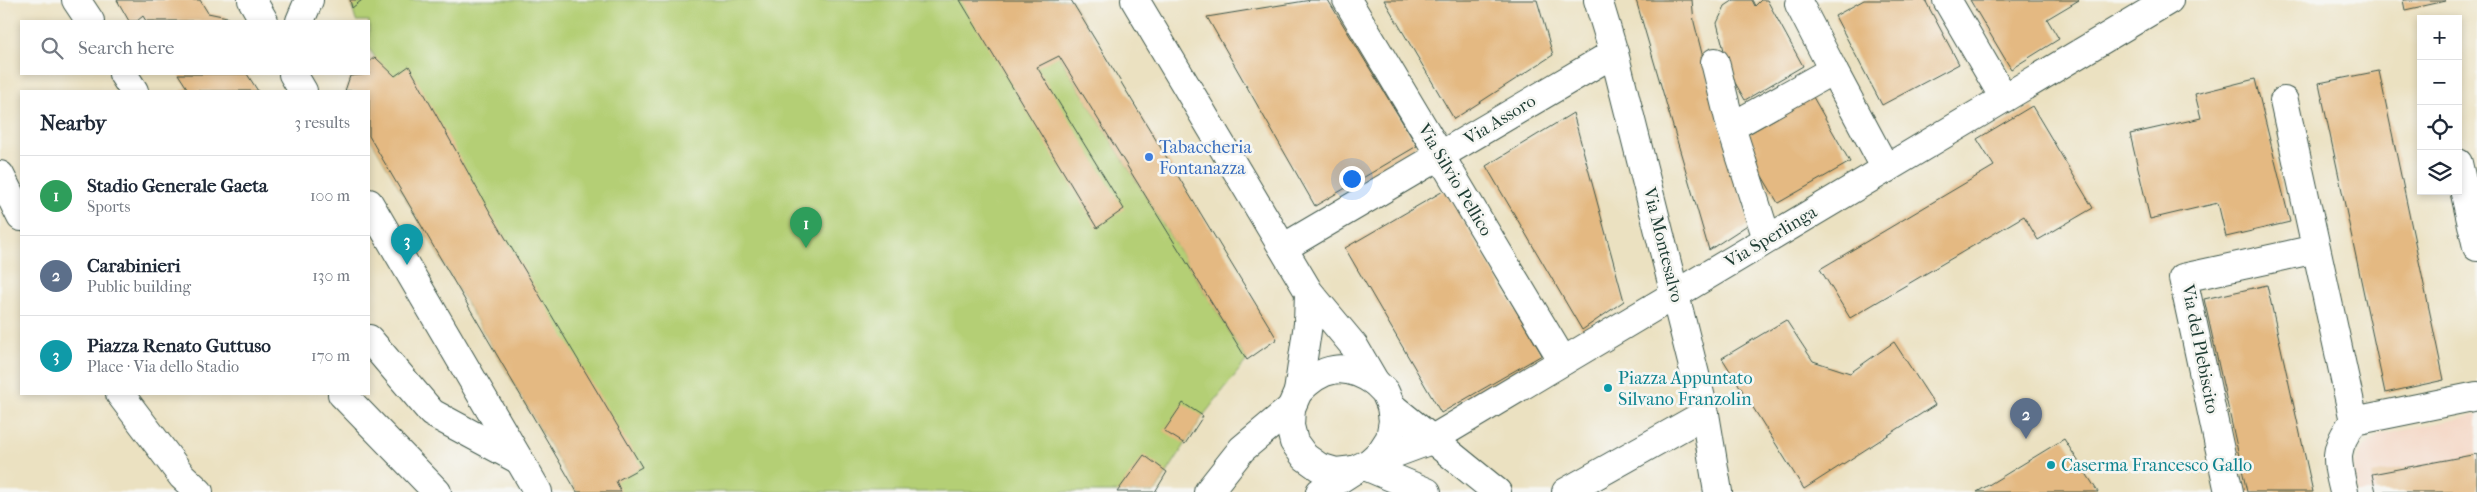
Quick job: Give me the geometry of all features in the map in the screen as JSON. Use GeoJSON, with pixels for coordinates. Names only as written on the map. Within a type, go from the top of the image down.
{"type":"FeatureCollection","features":[{"type":"Feature","properties":{"kind":"street"},"geometry":{"type":"LineString","coordinates":[[76,0],[89,20]]}},
{"type":"Feature","properties":{"kind":"street"},"geometry":{"type":"LineString","coordinates":[[252,0],[263,20]]}},
{"type":"Feature","properties":{"kind":"street"},"geometry":{"type":"LineString","coordinates":[[300,20],[309,0]]}},
{"type":"Feature","properties":{"kind":"street"},"geometry":{"type":"LineString","coordinates":[[1135,0],[1309,292],[1354,346],[1391,406],[1393,422],[1390,438],[1382,452],[1320,492]]}},
{"type":"Feature","properties":{"kind":"street","name":"Via Silvio Pellico"},"geometry":{"type":"LineString","coordinates":[[1347,0],[1563,361]]}},
{"type":"Feature","properties":{"kind":"street","name":"Via Montesalvo"},"geometry":{"type":"LineString","coordinates":[[1598,0],[1614,53],[1705,414],[1718,492]]}},
{"type":"Feature","properties":{"kind":"street"},"geometry":{"type":"LineString","coordinates":[[1947,0],[2004,98]]}},
{"type":"Feature","properties":{"kind":"street","name":"Via Sperlinga"},"geometry":{"type":"LineString","coordinates":[[1363,466],[1431,440],[2168,0]]}},
{"type":"Feature","properties":{"kind":"street"},"geometry":{"type":"LineString","coordinates":[[1799,4],[1886,169]]}},
{"type":"Feature","properties":{"kind":"street","name":"Via Assoro"},"geometry":{"type":"LineString","coordinates":[[1283,248],[1614,53]]}},
{"type":"Feature","properties":{"kind":"street"},"geometry":{"type":"LineString","coordinates":[[1715,62],[1731,127],[1767,239]]}},
{"type":"Feature","properties":{"kind":"street"},"geometry":{"type":"LineString","coordinates":[[1731,127],[1833,70]]}},
{"type":"Feature","properties":{"kind":"street"},"geometry":{"type":"LineString","coordinates":[[124,75],[133,90]]}},
{"type":"Feature","properties":{"kind":"street"},"geometry":{"type":"LineString","coordinates":[[294,75],[302,90]]}},
{"type":"Feature","properties":{"kind":"street"},"geometry":{"type":"LineString","coordinates":[[2284,100],[2354,421]]}},
{"type":"Feature","properties":{"kind":"street"},"geometry":{"type":"LineString","coordinates":[[2462,181],[2477,247]]}},
{"type":"Feature","properties":{"kind":"street"},"geometry":{"type":"LineString","coordinates":[[3,186],[20,215]]}},
{"type":"Feature","properties":{"kind":"street"},"geometry":{"type":"LineString","coordinates":[[370,205],[538,492]]}},
{"type":"Feature","properties":{"kind":"street","name":"Via del Plebiscito"},"geometry":{"type":"LineString","coordinates":[[2229,492],[2183,278],[2316,249]]}},
{"type":"Feature","properties":{"kind":"street"},"geometry":{"type":"LineString","coordinates":[[1309,292],[1308,324],[1290,426],[1294,442],[1305,457],[1319,467],[1336,472],[1363,466],[1427,492]]}},
{"type":"Feature","properties":{"kind":"street"},"geometry":{"type":"LineString","coordinates":[[370,340],[432,412],[519,460]]}},
{"type":"Feature","properties":{"kind":"street"},"geometry":{"type":"LineString","coordinates":[[1208,492],[1242,450],[1294,400],[1310,379],[1325,371],[1343,369],[1360,372],[1375,382]]}},
{"type":"Feature","properties":{"kind":"street"},"geometry":{"type":"LineString","coordinates":[[121,395],[182,476],[199,492]]}},
{"type":"Feature","properties":{"kind":"street"},"geometry":{"type":"LineString","coordinates":[[343,395],[437,492]]}},
{"type":"Feature","properties":{"kind":"street"},"geometry":{"type":"LineString","coordinates":[[2344,492],[2338,464],[2340,439],[2354,421],[2477,396]]}},
{"type":"Feature","properties":{"kind":"street"},"geometry":{"type":"LineString","coordinates":[[1391,406],[1497,492]]}},
{"type":"Feature","properties":{"kind":"street"},"geometry":{"type":"LineString","coordinates":[[1566,492],[1705,414]]}},
{"type":"Feature","properties":{"kind":"shaded area"},"geometry":{"type":"Polygon","coordinates":[[[2477,415],[2477,492],[2357,492],[2354,477],[2355,463],[2364,447],[2380,435],[2477,415]]]}},
{"type":"Feature","properties":{"kind":"green space"},"geometry":{"type":"Polygon","coordinates":[[[350,0],[1071,0],[1093,37],[1059,56],[1247,360],[1203,416],[1155,492],[577,492],[370,138],[370,90],[345,90],[353,75],[370,75],[370,61],[375,57],[370,50],[370,20],[356,20],[350,0]]]}},
{"type":"Feature","properties":{"kind":"building"},"geometry":{"type":"Polygon","coordinates":[[[117,0],[200,0],[208,13],[227,17],[227,20],[145,20],[143,16],[138,20],[128,20],[117,0]]]}},
{"type":"Feature","properties":{"kind":"building"},"geometry":{"type":"Polygon","coordinates":[[[350,0],[362,0],[352,8],[350,0]]]}},
{"type":"Feature","properties":{"kind":"building"},"geometry":{"type":"Polygon","coordinates":[[[960,0],[1071,0],[1277,339],[1247,360],[1059,56],[1037,67],[1124,209],[1097,228],[960,0]]]}},
{"type":"Feature","properties":{"kind":"building"},"geometry":{"type":"Polygon","coordinates":[[[1311,0],[1328,0],[1417,146],[1315,206],[1207,17],[1311,0]]]}},
{"type":"Feature","properties":{"kind":"building"},"geometry":{"type":"Polygon","coordinates":[[[1384,0],[1537,0],[1553,55],[1454,119],[1384,0]]]}},
{"type":"Feature","properties":{"kind":"building"},"geometry":{"type":"Polygon","coordinates":[[[1636,0],[1692,0],[1694,22],[1720,125],[1749,224],[1709,250],[1636,0]]]}},
{"type":"Feature","properties":{"kind":"building"},"geometry":{"type":"Polygon","coordinates":[[[1734,0],[1752,0],[1755,6],[1761,0],[1767,0],[1803,66],[1745,100],[1730,74],[1717,23],[1725,6],[1734,0]]]}},
{"type":"Feature","properties":{"kind":"building"},"geometry":{"type":"Polygon","coordinates":[[[1864,0],[1925,0],[1959,64],[1882,105],[1835,16],[1864,0]]]}},
{"type":"Feature","properties":{"kind":"building"},"geometry":{"type":"Polygon","coordinates":[[[1970,0],[2079,0],[2047,19],[2059,39],[2011,69],[1970,0]]]}},
{"type":"Feature","properties":{"kind":"building"},"geometry":{"type":"Polygon","coordinates":[[[2403,0],[2445,0],[2446,1],[2405,10],[2403,0]]]}},
{"type":"Feature","properties":{"kind":"building"},"geometry":{"type":"Polygon","coordinates":[[[375,57],[395,76],[409,66],[490,212],[642,467],[616,481],[621,492],[577,492],[370,138],[370,90],[345,90],[350,76],[370,75],[370,61],[375,57]]]}},
{"type":"Feature","properties":{"kind":"building"},"geometry":{"type":"Polygon","coordinates":[[[2379,71],[2444,380],[2385,393],[2319,83],[2379,71]]]}},
{"type":"Feature","properties":{"kind":"building"},"geometry":{"type":"Polygon","coordinates":[[[179,75],[248,75],[257,90],[183,90],[187,88],[179,75]]]}},
{"type":"Feature","properties":{"kind":"building"},"geometry":{"type":"Polygon","coordinates":[[[2255,79],[2290,222],[2226,237],[2218,203],[2150,219],[2130,134],[2201,118],[2195,94],[2255,79]]]}},
{"type":"Feature","properties":{"kind":"building"},"geometry":{"type":"Polygon","coordinates":[[[1813,97],[1850,162],[1778,203],[1740,139],[1813,97]]]}},
{"type":"Feature","properties":{"kind":"building"},"geometry":{"type":"Polygon","coordinates":[[[2032,106],[2093,208],[2038,240],[2024,216],[1850,318],[1820,269],[1994,166],[1977,139],[2032,106]]]}},
{"type":"Feature","properties":{"kind":"building"},"geometry":{"type":"Polygon","coordinates":[[[1573,113],[1624,301],[1582,330],[1486,166],[1573,113]]]}},
{"type":"Feature","properties":{"kind":"building"},"geometry":{"type":"Polygon","coordinates":[[[1445,190],[1542,355],[1441,413],[1345,248],[1445,190]]]}},
{"type":"Feature","properties":{"kind":"building"},"geometry":{"type":"Polygon","coordinates":[[[2267,285],[2313,492],[2247,492],[2204,299],[2267,285]]]}},
{"type":"Feature","properties":{"kind":"building"},"geometry":{"type":"Polygon","coordinates":[[[1786,320],[1813,361],[1850,373],[1894,342],[1935,405],[1804,489],[1722,358],[1786,320]]]}},
{"type":"Feature","properties":{"kind":"building"},"geometry":{"type":"Polygon","coordinates":[[[1183,403],[1203,416],[1185,444],[1164,431],[1183,403]]]}},
{"type":"Feature","properties":{"kind":"building","name":"Caserma Francesco Gallo"},"geometry":{"type":"Polygon","coordinates":[[[2064,439],[2098,492],[1977,492],[2064,439]]]}},
{"type":"Feature","properties":{"kind":"building"},"geometry":{"type":"Polygon","coordinates":[[[2477,454],[2477,492],[2376,492],[2372,474],[2477,454]]]}},
{"type":"Feature","properties":{"kind":"building"},"geometry":{"type":"Polygon","coordinates":[[[1144,455],[1167,472],[1155,492],[1117,492],[1144,455]]]}},
{"type":"Feature","properties":{"kind":"place","name":"Tabaccheria Fontanazza"},"geometry":{"type":"Point","coordinates":[1149,157]}},
{"type":"Feature","properties":{"kind":"place","name":"Stadio Generale Gaeta"},"geometry":{"type":"Point","coordinates":[806,248]}},
{"type":"Feature","properties":{"kind":"place","name":"Piazza Renato Guttuso"},"geometry":{"type":"Point","coordinates":[407,265]}},
{"type":"Feature","properties":{"kind":"place","name":"Piazza Appuntato Silvano Franzolin"},"geometry":{"type":"Point","coordinates":[1608,388]}},
{"type":"Feature","properties":{"kind":"place","name":"Carabinieri"},"geometry":{"type":"Point","coordinates":[2026,439]}},
{"type":"Feature","properties":{"kind":"place","name":"Caserma Francesco Gallo"},"geometry":{"type":"Point","coordinates":[2051,465]}}]}
